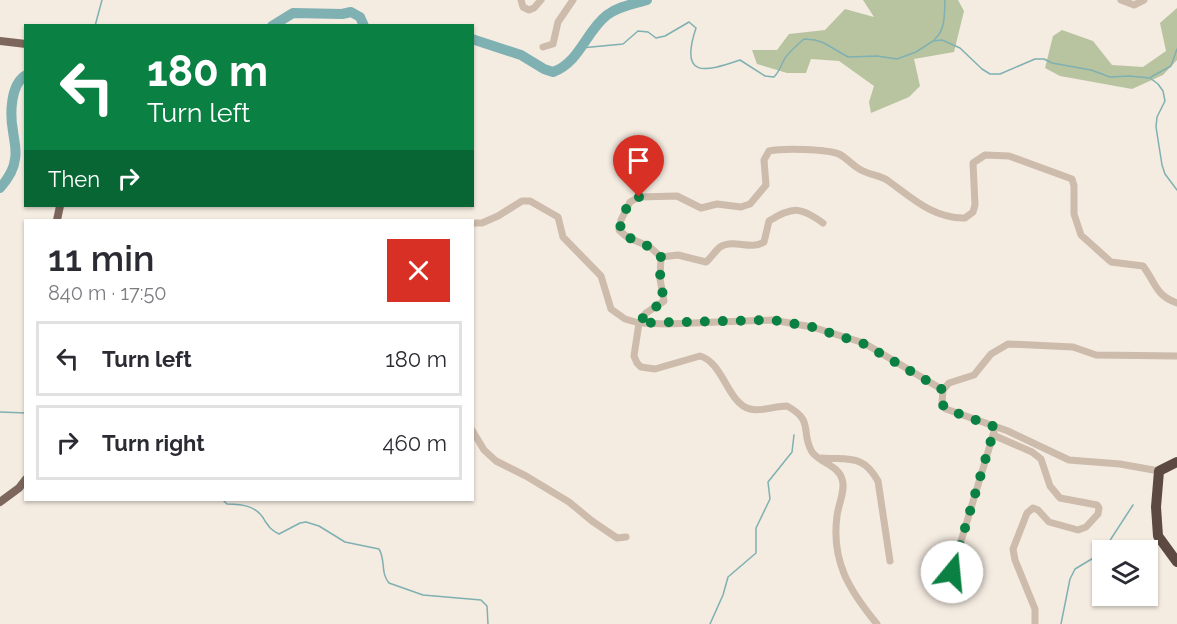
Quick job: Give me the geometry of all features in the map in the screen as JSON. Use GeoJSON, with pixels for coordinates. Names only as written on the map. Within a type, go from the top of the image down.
{"type":"FeatureCollection","features":[{"type":"Feature","properties":{"kind":"highway"},"geometry":{"type":"LineString","coordinates":[[1177,462],[1159,471],[1156,507],[1158,536],[1177,562]]}},
{"type":"Feature","properties":{"kind":"main road"},"geometry":{"type":"LineString","coordinates":[[0,40],[24,44]]}},
{"type":"Feature","properties":{"kind":"main road"},"geometry":{"type":"LineString","coordinates":[[0,502],[24,482]]}},
{"type":"Feature","properties":{"kind":"street"},"geometry":{"type":"LineString","coordinates":[[521,0],[523,7],[529,10],[534,8],[540,0]]}},
{"type":"Feature","properties":{"kind":"street"},"geometry":{"type":"LineString","coordinates":[[543,47],[553,44],[558,22],[573,0]]}},
{"type":"Feature","properties":{"kind":"street"},"geometry":{"type":"LineString","coordinates":[[1121,0],[1134,5],[1144,0]]}},
{"type":"Feature","properties":{"kind":"street"},"geometry":{"type":"LineString","coordinates":[[823,223],[805,211],[797,210],[769,221],[765,239],[757,246],[726,244],[706,262],[678,255],[661,257],[650,247],[620,232],[621,220],[630,201],[639,197],[683,197],[701,208],[717,204],[746,206],[766,186],[764,160],[769,151],[818,150],[839,154],[862,171],[885,179],[925,207],[938,213],[965,218],[973,212],[975,205],[973,163],[984,155],[1001,155],[1072,179],[1074,214],[1082,235],[1111,262],[1143,266],[1163,297],[1177,303]]}},
{"type":"Feature","properties":{"kind":"street"},"geometry":{"type":"LineString","coordinates":[[474,223],[487,221],[522,201],[530,201],[558,217],[563,237],[601,276],[611,309],[625,319],[639,323],[773,320],[812,327],[864,344],[943,390]]}},
{"type":"Feature","properties":{"kind":"street"},"geometry":{"type":"LineString","coordinates":[[661,257],[660,279],[664,301],[646,314],[639,323],[634,356],[641,367],[655,369],[700,356],[705,357],[728,386],[735,400],[742,406],[753,410],[787,406],[799,414],[806,424],[812,452],[838,472],[843,481],[836,523],[840,565],[847,583],[877,624]]}},
{"type":"Feature","properties":{"kind":"street"},"geometry":{"type":"LineString","coordinates":[[1159,471],[1120,464],[1069,460],[995,427],[946,409],[942,404],[943,390],[949,383],[974,375],[991,354],[1008,344],[1073,347],[1096,356],[1177,356]]}},
{"type":"Feature","properties":{"kind":"street"},"geometry":{"type":"LineString","coordinates":[[952,572],[995,427]]}},
{"type":"Feature","properties":{"kind":"street"},"geometry":{"type":"LineString","coordinates":[[474,433],[484,450],[496,461],[526,476],[568,502],[617,538],[626,537]]}},
{"type":"Feature","properties":{"kind":"street"},"geometry":{"type":"LineString","coordinates":[[993,435],[1037,455],[1044,463],[1046,478],[1050,486],[1060,498],[1097,505],[1099,508],[1098,514],[1086,527],[1078,530],[1049,522],[1033,508],[1027,513],[1013,549],[1015,560],[1035,609],[1035,624]]}},
{"type":"Feature","properties":{"kind":"street"},"geometry":{"type":"LineString","coordinates":[[819,458],[858,461],[866,464],[872,470],[878,481],[890,561]]}},
{"type":"Feature","properties":{"kind":"green space"},"geometry":{"type":"Polygon","coordinates":[[[863,0],[958,0],[964,11],[954,52],[914,59],[920,86],[909,97],[871,113],[869,102],[874,86],[839,61],[811,59],[806,73],[787,73],[757,64],[752,50],[777,50],[789,34],[825,30],[845,9],[874,17],[863,0]]]}},
{"type":"Feature","properties":{"kind":"green space"},"geometry":{"type":"Polygon","coordinates":[[[1177,8],[1177,60],[1163,75],[1132,89],[1060,76],[1045,68],[1053,36],[1062,30],[1093,41],[1112,65],[1143,67],[1166,51],[1160,23],[1177,8]]]}},
{"type":"Feature","properties":{"kind":"waterway"},"geometry":{"type":"LineString","coordinates":[[96,24],[102,0]]}},
{"type":"Feature","properties":{"kind":"waterway"},"geometry":{"type":"LineString","coordinates":[[474,40],[521,55],[553,72],[570,61],[607,15],[622,7],[647,0]]}},
{"type":"Feature","properties":{"kind":"waterway"},"geometry":{"type":"LineString","coordinates":[[934,40],[941,31],[945,0]]}},
{"type":"Feature","properties":{"kind":"waterway"},"geometry":{"type":"LineString","coordinates":[[275,24],[293,13],[342,14],[351,12],[360,17],[363,24]]}},
{"type":"Feature","properties":{"kind":"waterway"},"geometry":{"type":"LineString","coordinates":[[581,48],[623,44],[638,31],[648,32],[656,38],[665,36],[689,22],[696,28],[691,56],[693,64],[698,68],[706,69],[740,60],[765,76],[774,77],[787,55],[804,39],[824,43],[848,57],[877,56],[897,59],[916,52],[933,41],[942,40],[960,48],[990,74],[1000,74],[1035,59],[1044,59],[1110,77],[1150,78],[1163,91],[1165,101],[1157,117],[1156,127],[1162,165],[1165,174],[1177,190]]}},
{"type":"Feature","properties":{"kind":"waterway"},"geometry":{"type":"LineString","coordinates":[[1151,77],[1171,66],[1177,49]]}},
{"type":"Feature","properties":{"kind":"waterway"},"geometry":{"type":"LineString","coordinates":[[0,188],[10,175],[14,163],[16,152],[12,100],[17,85],[24,77]]}},
{"type":"Feature","properties":{"kind":"waterway"},"geometry":{"type":"LineString","coordinates":[[0,412],[24,413]]}},
{"type":"Feature","properties":{"kind":"waterway"},"geometry":{"type":"LineString","coordinates":[[710,624],[728,577],[756,553],[756,528],[770,499],[768,482],[792,452],[794,435]]}},
{"type":"Feature","properties":{"kind":"waterway"},"geometry":{"type":"LineString","coordinates":[[224,501],[227,504],[244,505],[254,509],[271,529],[279,534],[306,522],[319,526],[345,542],[379,549],[389,583],[423,595],[481,600],[487,606],[488,624]]}},
{"type":"Feature","properties":{"kind":"waterway"},"geometry":{"type":"LineString","coordinates":[[1061,624],[1070,579],[1075,569],[1105,548],[1133,505]]}},
{"type":"Feature","properties":{"kind":"route"},"geometry":{"type":"LineString","coordinates":[[639,197],[630,201],[621,220],[620,230],[623,235],[650,247],[661,257],[660,279],[664,299],[663,303],[646,314],[639,323],[773,320],[812,327],[864,344],[943,390],[942,404],[946,409],[995,427],[952,572]]}}]}
